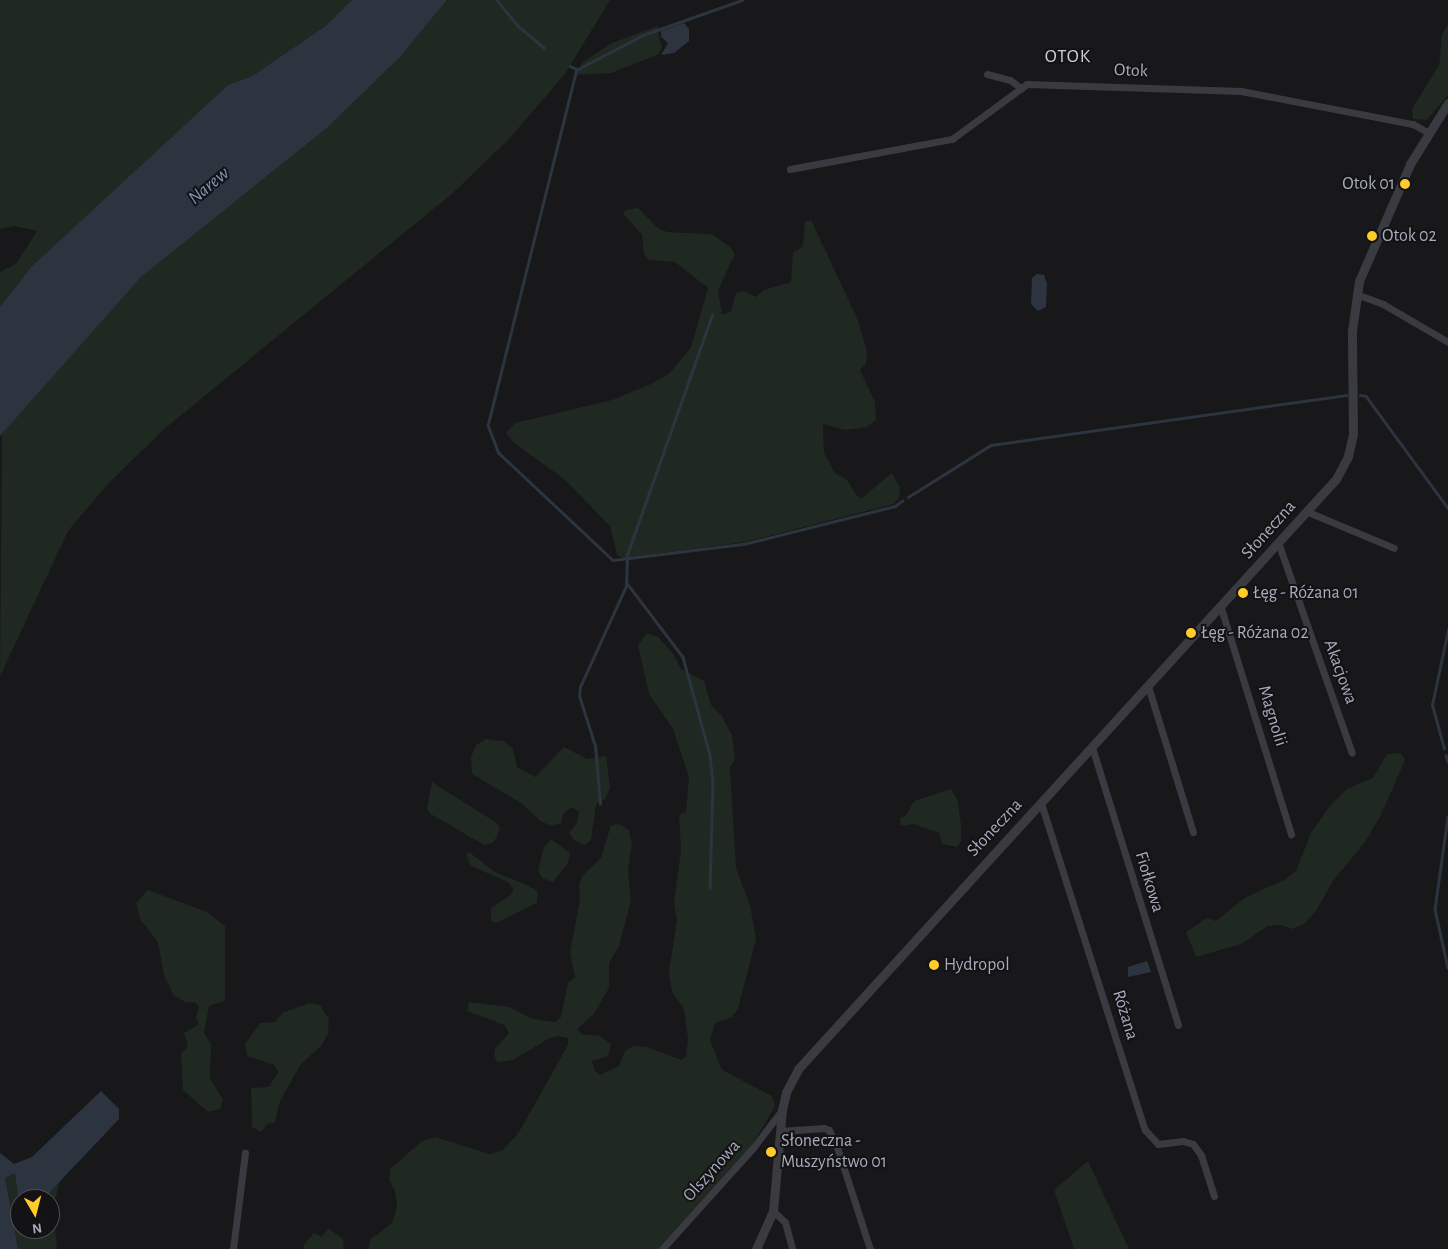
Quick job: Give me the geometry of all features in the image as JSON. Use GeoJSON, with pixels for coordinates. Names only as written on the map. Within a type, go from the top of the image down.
{"type":"FeatureCollection","features":[{"type":"Feature","properties":{"kind":"street"},"geometry":{"type":"LineString","coordinates":[[987,74],[1010,80],[1021,88]]}},
{"type":"Feature","properties":{"kind":"street","name":"Otok"},"geometry":{"type":"LineString","coordinates":[[790,169],[952,139],[1027,84],[1241,91],[1412,124],[1427,132]]}},
{"type":"Feature","properties":{"kind":"street","name":"Słoneczna"},"geometry":{"type":"LineString","coordinates":[[756,1249],[772,1211],[782,1110],[789,1085],[798,1069],[1279,545],[1336,479],[1352,440],[1352,344],[1356,294],[1391,204],[1427,132],[1448,103]]}},
{"type":"Feature","properties":{"kind":"street"},"geometry":{"type":"LineString","coordinates":[[1356,294],[1383,304],[1448,342]]}},
{"type":"Feature","properties":{"kind":"street"},"geometry":{"type":"LineString","coordinates":[[1308,512],[1394,548]]}},
{"type":"Feature","properties":{"kind":"street","name":"Akacjowa"},"geometry":{"type":"LineString","coordinates":[[1279,545],[1352,753]]}},
{"type":"Feature","properties":{"kind":"street","name":"Magnolii"},"geometry":{"type":"LineString","coordinates":[[1221,608],[1291,834]]}},
{"type":"Feature","properties":{"kind":"street"},"geometry":{"type":"LineString","coordinates":[[1148,686],[1193,832]]}},
{"type":"Feature","properties":{"kind":"street","name":"Fiołkowa"},"geometry":{"type":"LineString","coordinates":[[1092,747],[1178,1025]]}},
{"type":"Feature","properties":{"kind":"street","name":"Różana"},"geometry":{"type":"LineString","coordinates":[[1041,803],[1144,1130],[1158,1144],[1183,1141],[1193,1144],[1200,1155],[1214,1196]]}},
{"type":"Feature","properties":{"kind":"street","name":"Olszynowa"},"geometry":{"type":"LineString","coordinates":[[662,1249],[753,1148],[782,1110]]}},
{"type":"Feature","properties":{"kind":"street"},"geometry":{"type":"LineString","coordinates":[[780,1131],[824,1128],[829,1130],[837,1147],[870,1249]]}},
{"type":"Feature","properties":{"kind":"street"},"geometry":{"type":"LineString","coordinates":[[233,1249],[246,1153]]}},
{"type":"Feature","properties":{"kind":"street"},"geometry":{"type":"LineString","coordinates":[[772,1211],[785,1222],[792,1249]]}},
{"type":"Feature","properties":{"kind":"shaded area"},"geometry":{"type":"Polygon","coordinates":[[[0,0],[352,0],[327,25],[252,76],[228,85],[32,266],[0,307],[0,272],[16,264],[37,231],[15,226],[0,229],[0,0]]]}},
{"type":"Feature","properties":{"kind":"shaded area"},"geometry":{"type":"Polygon","coordinates":[[[447,0],[610,0],[565,74],[509,139],[454,192],[163,430],[107,485],[68,531],[0,676],[2,431],[141,277],[328,127],[400,57],[447,0]]]}},
{"type":"Feature","properties":{"kind":"shaded area"},"geometry":{"type":"Polygon","coordinates":[[[1448,24],[1448,95],[1427,120],[1413,119],[1412,109],[1439,65],[1442,35],[1448,24]]]}},
{"type":"Feature","properties":{"kind":"shaded area"},"geometry":{"type":"Polygon","coordinates":[[[657,26],[662,48],[659,54],[611,73],[574,75],[583,62],[610,44],[657,26]]]}},
{"type":"Feature","properties":{"kind":"shaded area"},"geometry":{"type":"Polygon","coordinates":[[[638,208],[658,228],[667,232],[712,234],[731,248],[735,254],[718,290],[722,315],[731,311],[736,293],[743,291],[756,297],[764,290],[791,282],[793,253],[803,246],[805,222],[811,220],[858,320],[867,352],[866,364],[860,370],[875,402],[876,420],[867,427],[845,430],[823,424],[824,453],[835,473],[847,480],[857,496],[862,498],[892,473],[900,488],[899,498],[894,504],[745,542],[623,558],[617,555],[610,526],[564,479],[514,443],[506,433],[515,423],[612,400],[651,384],[669,374],[691,347],[708,288],[675,262],[648,260],[644,254],[642,235],[623,214],[626,210],[638,208]]]}},
{"type":"Feature","properties":{"kind":"shaded area"},"geometry":{"type":"Polygon","coordinates":[[[646,633],[658,637],[674,655],[681,669],[704,681],[711,705],[722,716],[732,736],[735,759],[730,768],[736,868],[750,905],[756,939],[738,1009],[732,1017],[715,1023],[710,1040],[722,1070],[772,1096],[775,1106],[751,1147],[659,1249],[368,1249],[371,1239],[392,1223],[397,1207],[395,1191],[389,1180],[390,1169],[422,1141],[435,1137],[490,1154],[503,1150],[519,1132],[568,1045],[568,1038],[557,1036],[548,1039],[513,1060],[498,1062],[494,1058],[495,1049],[509,1033],[504,1025],[467,1011],[469,1002],[509,1007],[533,1019],[555,1022],[561,1017],[568,983],[575,977],[570,952],[580,899],[579,884],[583,875],[601,858],[611,825],[619,824],[629,830],[632,844],[628,870],[631,900],[619,946],[609,963],[609,988],[594,1014],[577,1029],[582,1034],[600,1036],[611,1044],[608,1056],[592,1061],[595,1071],[600,1075],[619,1066],[625,1051],[633,1046],[647,1047],[682,1060],[686,1056],[688,1039],[684,1009],[672,992],[669,972],[677,920],[674,903],[681,850],[679,815],[686,812],[689,777],[673,729],[649,694],[638,646],[646,633]]]}},
{"type":"Feature","properties":{"kind":"shaded area"},"geometry":{"type":"Polygon","coordinates":[[[486,739],[504,741],[513,749],[517,767],[535,777],[564,747],[587,759],[606,756],[610,788],[605,799],[596,804],[591,840],[585,845],[574,840],[569,833],[577,823],[579,812],[572,807],[564,813],[561,823],[552,826],[540,821],[521,803],[472,774],[471,757],[476,745],[486,739]]]}},
{"type":"Feature","properties":{"kind":"shaded area"},"geometry":{"type":"Polygon","coordinates":[[[1401,753],[1405,760],[1381,815],[1365,842],[1333,881],[1316,911],[1304,924],[1292,929],[1281,925],[1268,926],[1241,944],[1196,957],[1186,932],[1207,918],[1216,921],[1246,897],[1284,880],[1296,871],[1311,833],[1329,807],[1347,789],[1373,778],[1387,754],[1401,753]]]}},
{"type":"Feature","properties":{"kind":"shaded area"},"geometry":{"type":"Polygon","coordinates":[[[432,782],[497,823],[500,829],[494,842],[484,845],[429,813],[427,808],[432,782]]]}},
{"type":"Feature","properties":{"kind":"shaded area"},"geometry":{"type":"Polygon","coordinates":[[[951,789],[958,801],[961,824],[961,841],[957,847],[942,844],[939,833],[914,824],[901,826],[900,818],[906,815],[914,801],[951,789]]]}},
{"type":"Feature","properties":{"kind":"shaded area"},"geometry":{"type":"Polygon","coordinates":[[[551,839],[570,853],[568,863],[553,882],[542,878],[538,870],[544,847],[551,839]]]}},
{"type":"Feature","properties":{"kind":"shaded area"},"geometry":{"type":"Polygon","coordinates":[[[469,852],[495,872],[529,886],[538,892],[537,903],[496,923],[491,921],[491,908],[512,894],[513,888],[508,882],[471,866],[466,855],[469,852]]]}},
{"type":"Feature","properties":{"kind":"shaded area"},"geometry":{"type":"Polygon","coordinates":[[[148,890],[207,912],[225,926],[225,1001],[209,1006],[204,1033],[211,1045],[210,1078],[223,1100],[220,1109],[208,1112],[183,1090],[181,1054],[188,1046],[184,1033],[199,1024],[196,1017],[199,1007],[195,1002],[185,1002],[173,995],[164,975],[158,942],[140,919],[136,903],[148,890]]]}},
{"type":"Feature","properties":{"kind":"shaded area"},"geometry":{"type":"Polygon","coordinates":[[[309,1003],[320,1005],[329,1019],[328,1034],[321,1046],[301,1064],[280,1101],[275,1122],[267,1124],[261,1132],[252,1127],[251,1088],[269,1087],[278,1072],[274,1065],[247,1056],[245,1044],[260,1023],[275,1022],[282,1013],[309,1003]]]}},
{"type":"Feature","properties":{"kind":"shaded area"},"geometry":{"type":"Polygon","coordinates":[[[1088,1161],[1129,1249],[1074,1249],[1054,1190],[1088,1161]]]}},
{"type":"Feature","properties":{"kind":"shaded area"},"geometry":{"type":"Polygon","coordinates":[[[15,1172],[17,1189],[10,1189],[10,1208],[4,1178],[15,1172]]]}},
{"type":"Feature","properties":{"kind":"shaded area"},"geometry":{"type":"Polygon","coordinates":[[[61,1178],[58,1189],[49,1189],[61,1178]]]}},
{"type":"Feature","properties":{"kind":"shaded area"},"geometry":{"type":"Polygon","coordinates":[[[328,1228],[343,1239],[344,1249],[304,1249],[303,1246],[314,1233],[322,1237],[328,1228]]]}},
{"type":"Feature","properties":{"kind":"shaded area"},"geometry":{"type":"Polygon","coordinates":[[[16,1239],[56,1239],[57,1249],[18,1249],[16,1239]]]}},
{"type":"Feature","properties":{"kind":"water","name":"Narew"},"geometry":{"type":"Polygon","coordinates":[[[352,0],[447,0],[400,57],[328,127],[141,277],[0,436],[0,307],[32,266],[228,85],[252,76],[327,25],[352,0]]]}},
{"type":"Feature","properties":{"kind":"water"},"geometry":{"type":"Polygon","coordinates":[[[684,23],[689,29],[689,41],[674,53],[661,55],[668,43],[661,37],[661,31],[684,23]]]}},
{"type":"Feature","properties":{"kind":"water"},"geometry":{"type":"Polygon","coordinates":[[[1037,274],[1044,275],[1047,284],[1046,307],[1038,311],[1031,304],[1032,278],[1037,274]]]}},
{"type":"Feature","properties":{"kind":"water"},"geometry":{"type":"Polygon","coordinates":[[[1147,961],[1151,972],[1128,977],[1128,967],[1147,961]]]}},
{"type":"Feature","properties":{"kind":"water"},"geometry":{"type":"Polygon","coordinates":[[[101,1091],[119,1109],[119,1119],[53,1189],[17,1189],[15,1173],[5,1178],[10,1205],[10,1239],[16,1239],[18,1249],[0,1249],[0,1153],[14,1164],[32,1157],[101,1091]]]}},
{"type":"Feature","properties":{"kind":"waterway"},"geometry":{"type":"LineString","coordinates":[[497,0],[517,25],[544,48]]}},
{"type":"Feature","properties":{"kind":"waterway"},"geometry":{"type":"LineString","coordinates":[[578,69],[643,35],[742,0]]}},
{"type":"Feature","properties":{"kind":"waterway"},"geometry":{"type":"LineString","coordinates":[[570,66],[577,69],[488,425],[499,453],[613,560],[744,544],[895,506],[902,501]]}},
{"type":"Feature","properties":{"kind":"waterway"},"geometry":{"type":"LineString","coordinates":[[600,804],[595,746],[579,696],[580,687],[626,586],[627,555],[712,315]]}},
{"type":"Feature","properties":{"kind":"waterway"},"geometry":{"type":"LineString","coordinates":[[908,497],[991,445],[1346,395]]}},
{"type":"Feature","properties":{"kind":"waterway"},"geometry":{"type":"LineString","coordinates":[[1360,395],[1366,396],[1448,508]]}},
{"type":"Feature","properties":{"kind":"waterway"},"geometry":{"type":"LineString","coordinates":[[627,583],[683,657],[710,755],[713,782],[710,888]]}},
{"type":"Feature","properties":{"kind":"waterway"},"geometry":{"type":"LineString","coordinates":[[1444,749],[1432,705],[1448,630]]}},
{"type":"Feature","properties":{"kind":"waterway"},"geometry":{"type":"LineString","coordinates":[[1446,755],[1448,762]]}},
{"type":"Feature","properties":{"kind":"waterway"},"geometry":{"type":"LineString","coordinates":[[1448,817],[1435,909],[1448,968]]}},
{"type":"Feature","properties":{"kind":"place","name":"Otok 01"},"geometry":{"type":"Point","coordinates":[1405,184]}},
{"type":"Feature","properties":{"kind":"place","name":"Otok 02"},"geometry":{"type":"Point","coordinates":[1372,236]}},
{"type":"Feature","properties":{"kind":"place","name":"Łęg - Różana 01"},"geometry":{"type":"Point","coordinates":[1243,593]}},
{"type":"Feature","properties":{"kind":"place","name":"Łęg - Różana 02"},"geometry":{"type":"Point","coordinates":[1191,633]}},
{"type":"Feature","properties":{"kind":"place","name":"Hydropol"},"geometry":{"type":"Point","coordinates":[934,965]}},
{"type":"Feature","properties":{"kind":"place","name":"Słoneczna - Muszyństwo 01"},"geometry":{"type":"Point","coordinates":[771,1152]}},
{"type":"Feature","properties":{"kind":"district","name":"OTOK"},"geometry":{"type":"Point","coordinates":[1068,57]}}]}
